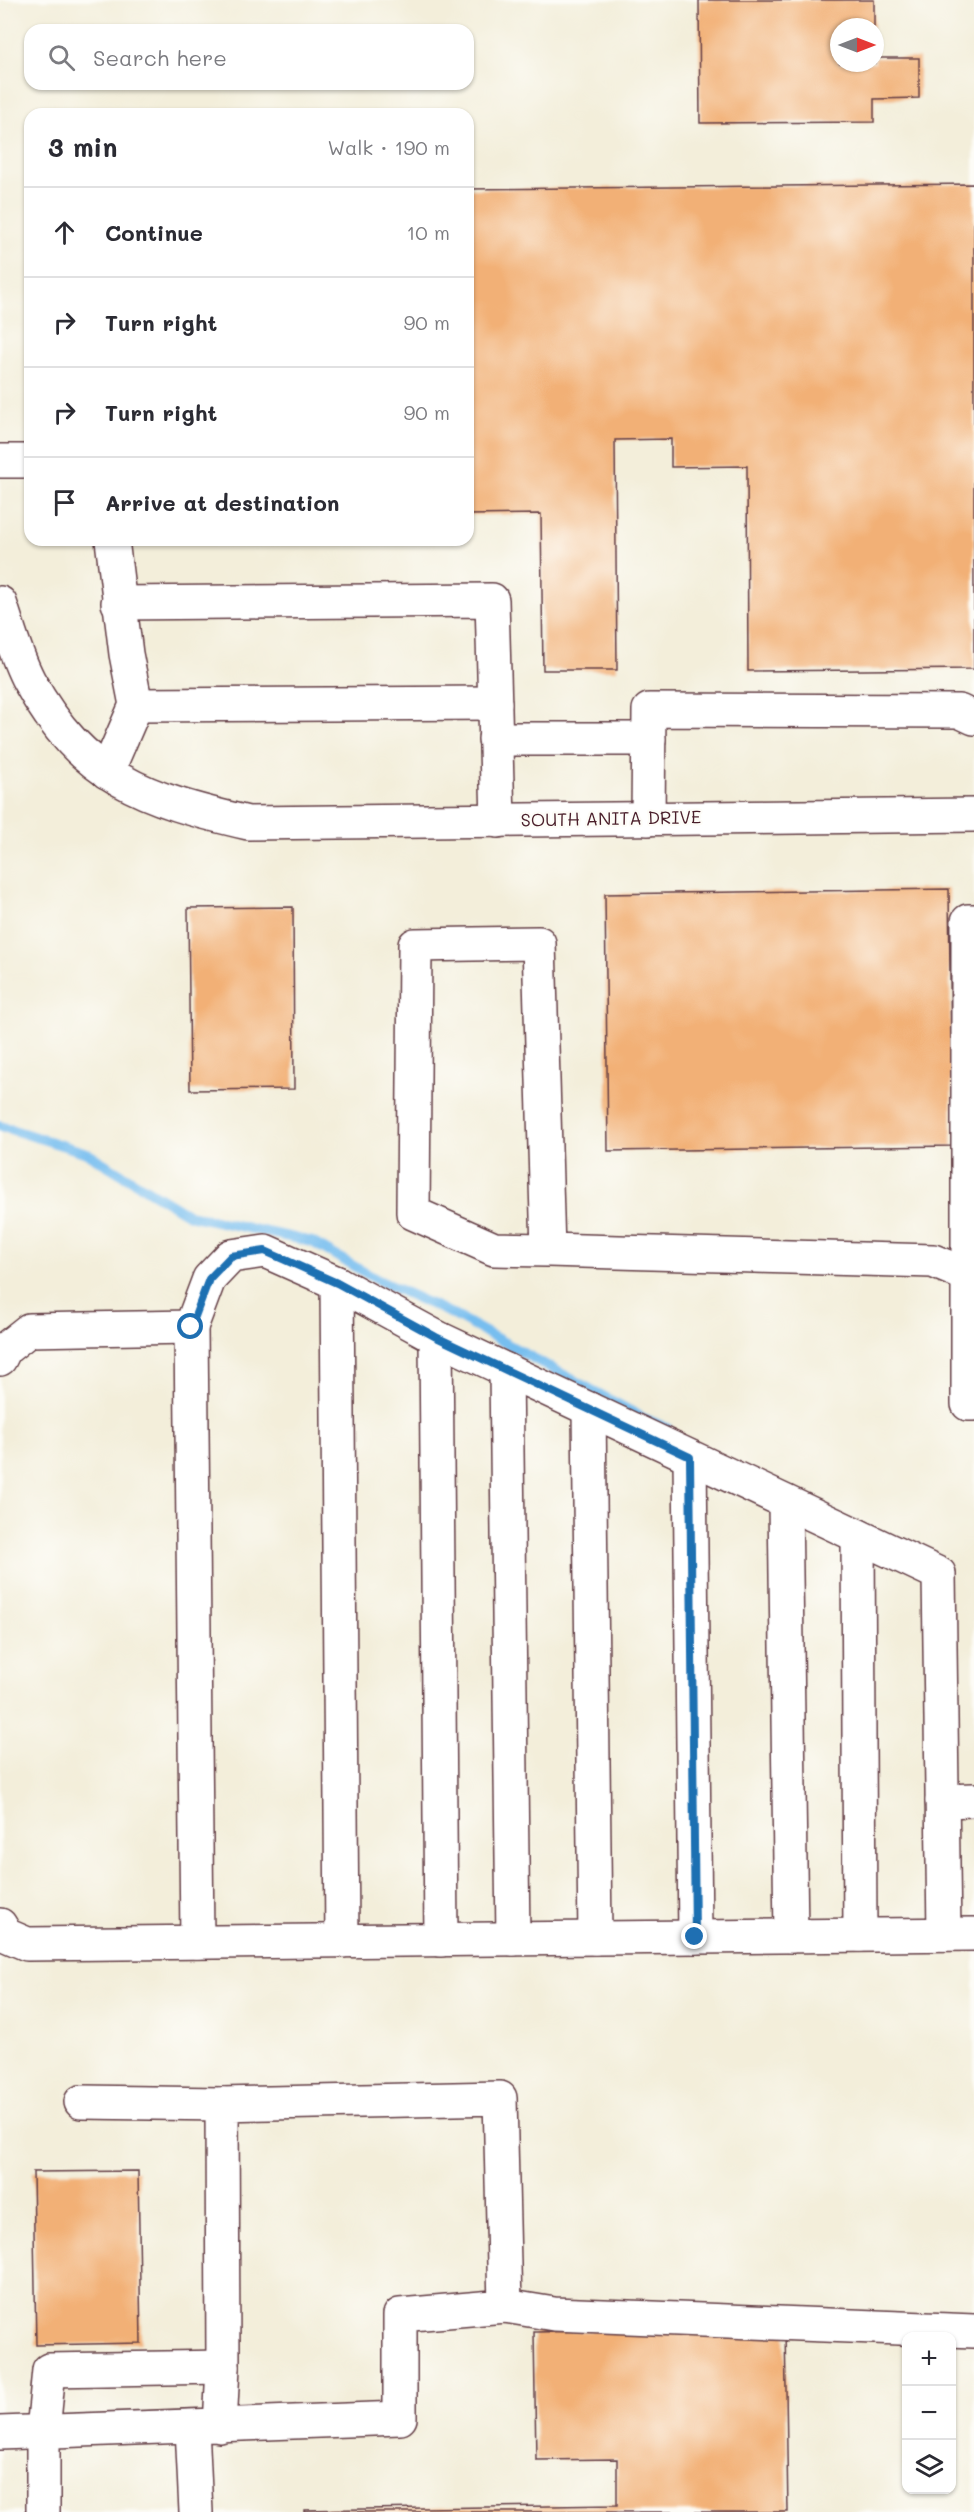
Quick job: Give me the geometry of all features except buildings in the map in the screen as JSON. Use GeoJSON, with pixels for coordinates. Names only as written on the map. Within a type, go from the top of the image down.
{"type":"FeatureCollection","features":[{"type":"Feature","properties":{"kind":"street"},"geometry":{"type":"LineString","coordinates":[[0,461],[24,461]]}},
{"type":"Feature","properties":{"kind":"street"},"geometry":{"type":"LineString","coordinates":[[107,772],[136,705],[118,603],[113,546]]}},
{"type":"Feature","properties":{"kind":"street"},"geometry":{"type":"LineString","coordinates":[[118,603],[492,600],[498,821]]}},
{"type":"Feature","properties":{"kind":"street","name":"SOUTH ANITA DRIVE"},"geometry":{"type":"LineString","coordinates":[[0,603],[28,680],[73,743],[107,772],[143,793],[192,810],[248,823],[974,815]]}},
{"type":"Feature","properties":{"kind":"street"},"geometry":{"type":"LineString","coordinates":[[136,705],[495,703]]}},
{"type":"Feature","properties":{"kind":"street"},"geometry":{"type":"LineString","coordinates":[[648,819],[649,710],[959,711],[974,718]]}},
{"type":"Feature","properties":{"kind":"street"},"geometry":{"type":"LineString","coordinates":[[495,739],[649,739]]}},
{"type":"Feature","properties":{"kind":"street"},"geometry":{"type":"LineString","coordinates":[[974,921],[968,921],[971,1278],[968,1404],[974,1404]]}},
{"type":"Feature","properties":{"kind":"street"},"geometry":{"type":"LineString","coordinates":[[548,1250],[539,943],[415,945],[413,1213],[494,1249],[933,1261],[971,1278]]}},
{"type":"Feature","properties":{"kind":"street"},"geometry":{"type":"LineString","coordinates":[[0,1924],[6,1935],[27,1944],[959,1934],[958,1800],[939,1574],[436,1337],[337,1283],[265,1251],[231,1256],[209,1279],[191,1327],[197,1942]]}},
{"type":"Feature","properties":{"kind":"street"},"geometry":{"type":"LineString","coordinates":[[337,1283],[342,1941]]}},
{"type":"Feature","properties":{"kind":"street"},"geometry":{"type":"LineString","coordinates":[[0,1359],[5,1349],[29,1330],[191,1327]]}},
{"type":"Feature","properties":{"kind":"street"},"geometry":{"type":"LineString","coordinates":[[436,1337],[441,1940]]}},
{"type":"Feature","properties":{"kind":"street"},"geometry":{"type":"LineString","coordinates":[[507,1370],[513,1939]]}},
{"type":"Feature","properties":{"kind":"street"},"geometry":{"type":"LineString","coordinates":[[589,1409],[595,1938]]}},
{"type":"Feature","properties":{"kind":"street"},"geometry":{"type":"LineString","coordinates":[[690,1457],[695,1937]]}},
{"type":"Feature","properties":{"kind":"street"},"geometry":{"type":"LineString","coordinates":[[785,1502],[791,1936]]}},
{"type":"Feature","properties":{"kind":"street"},"geometry":{"type":"LineString","coordinates":[[858,1536],[860,1935]]}},
{"type":"Feature","properties":{"kind":"street"},"geometry":{"type":"LineString","coordinates":[[81,2103],[222,2104],[500,2098],[505,2306]]}},
{"type":"Feature","properties":{"kind":"street"},"geometry":{"type":"LineString","coordinates":[[196,2512],[206,2426],[223,2367],[222,2104]]}},
{"type":"Feature","properties":{"kind":"street"},"geometry":{"type":"LineString","coordinates":[[0,2433],[399,2418],[399,2315],[505,2306],[554,2314],[974,2331]]}},
{"type":"Feature","properties":{"kind":"street"},"geometry":{"type":"LineString","coordinates":[[43,2512],[43,2431],[49,2370],[223,2367]]}},
{"type":"Feature","properties":{"kind":"waterway"},"geometry":{"type":"LineString","coordinates":[[0,1126],[87,1153],[189,1215],[312,1242],[378,1280],[452,1314],[641,1417],[667,1428]]}},
{"type":"Feature","properties":{"kind":"route"},"geometry":{"type":"LineString","coordinates":[[191,1327],[209,1279],[231,1256],[265,1251],[337,1283],[436,1337],[690,1457],[695,1937]]}}]}
